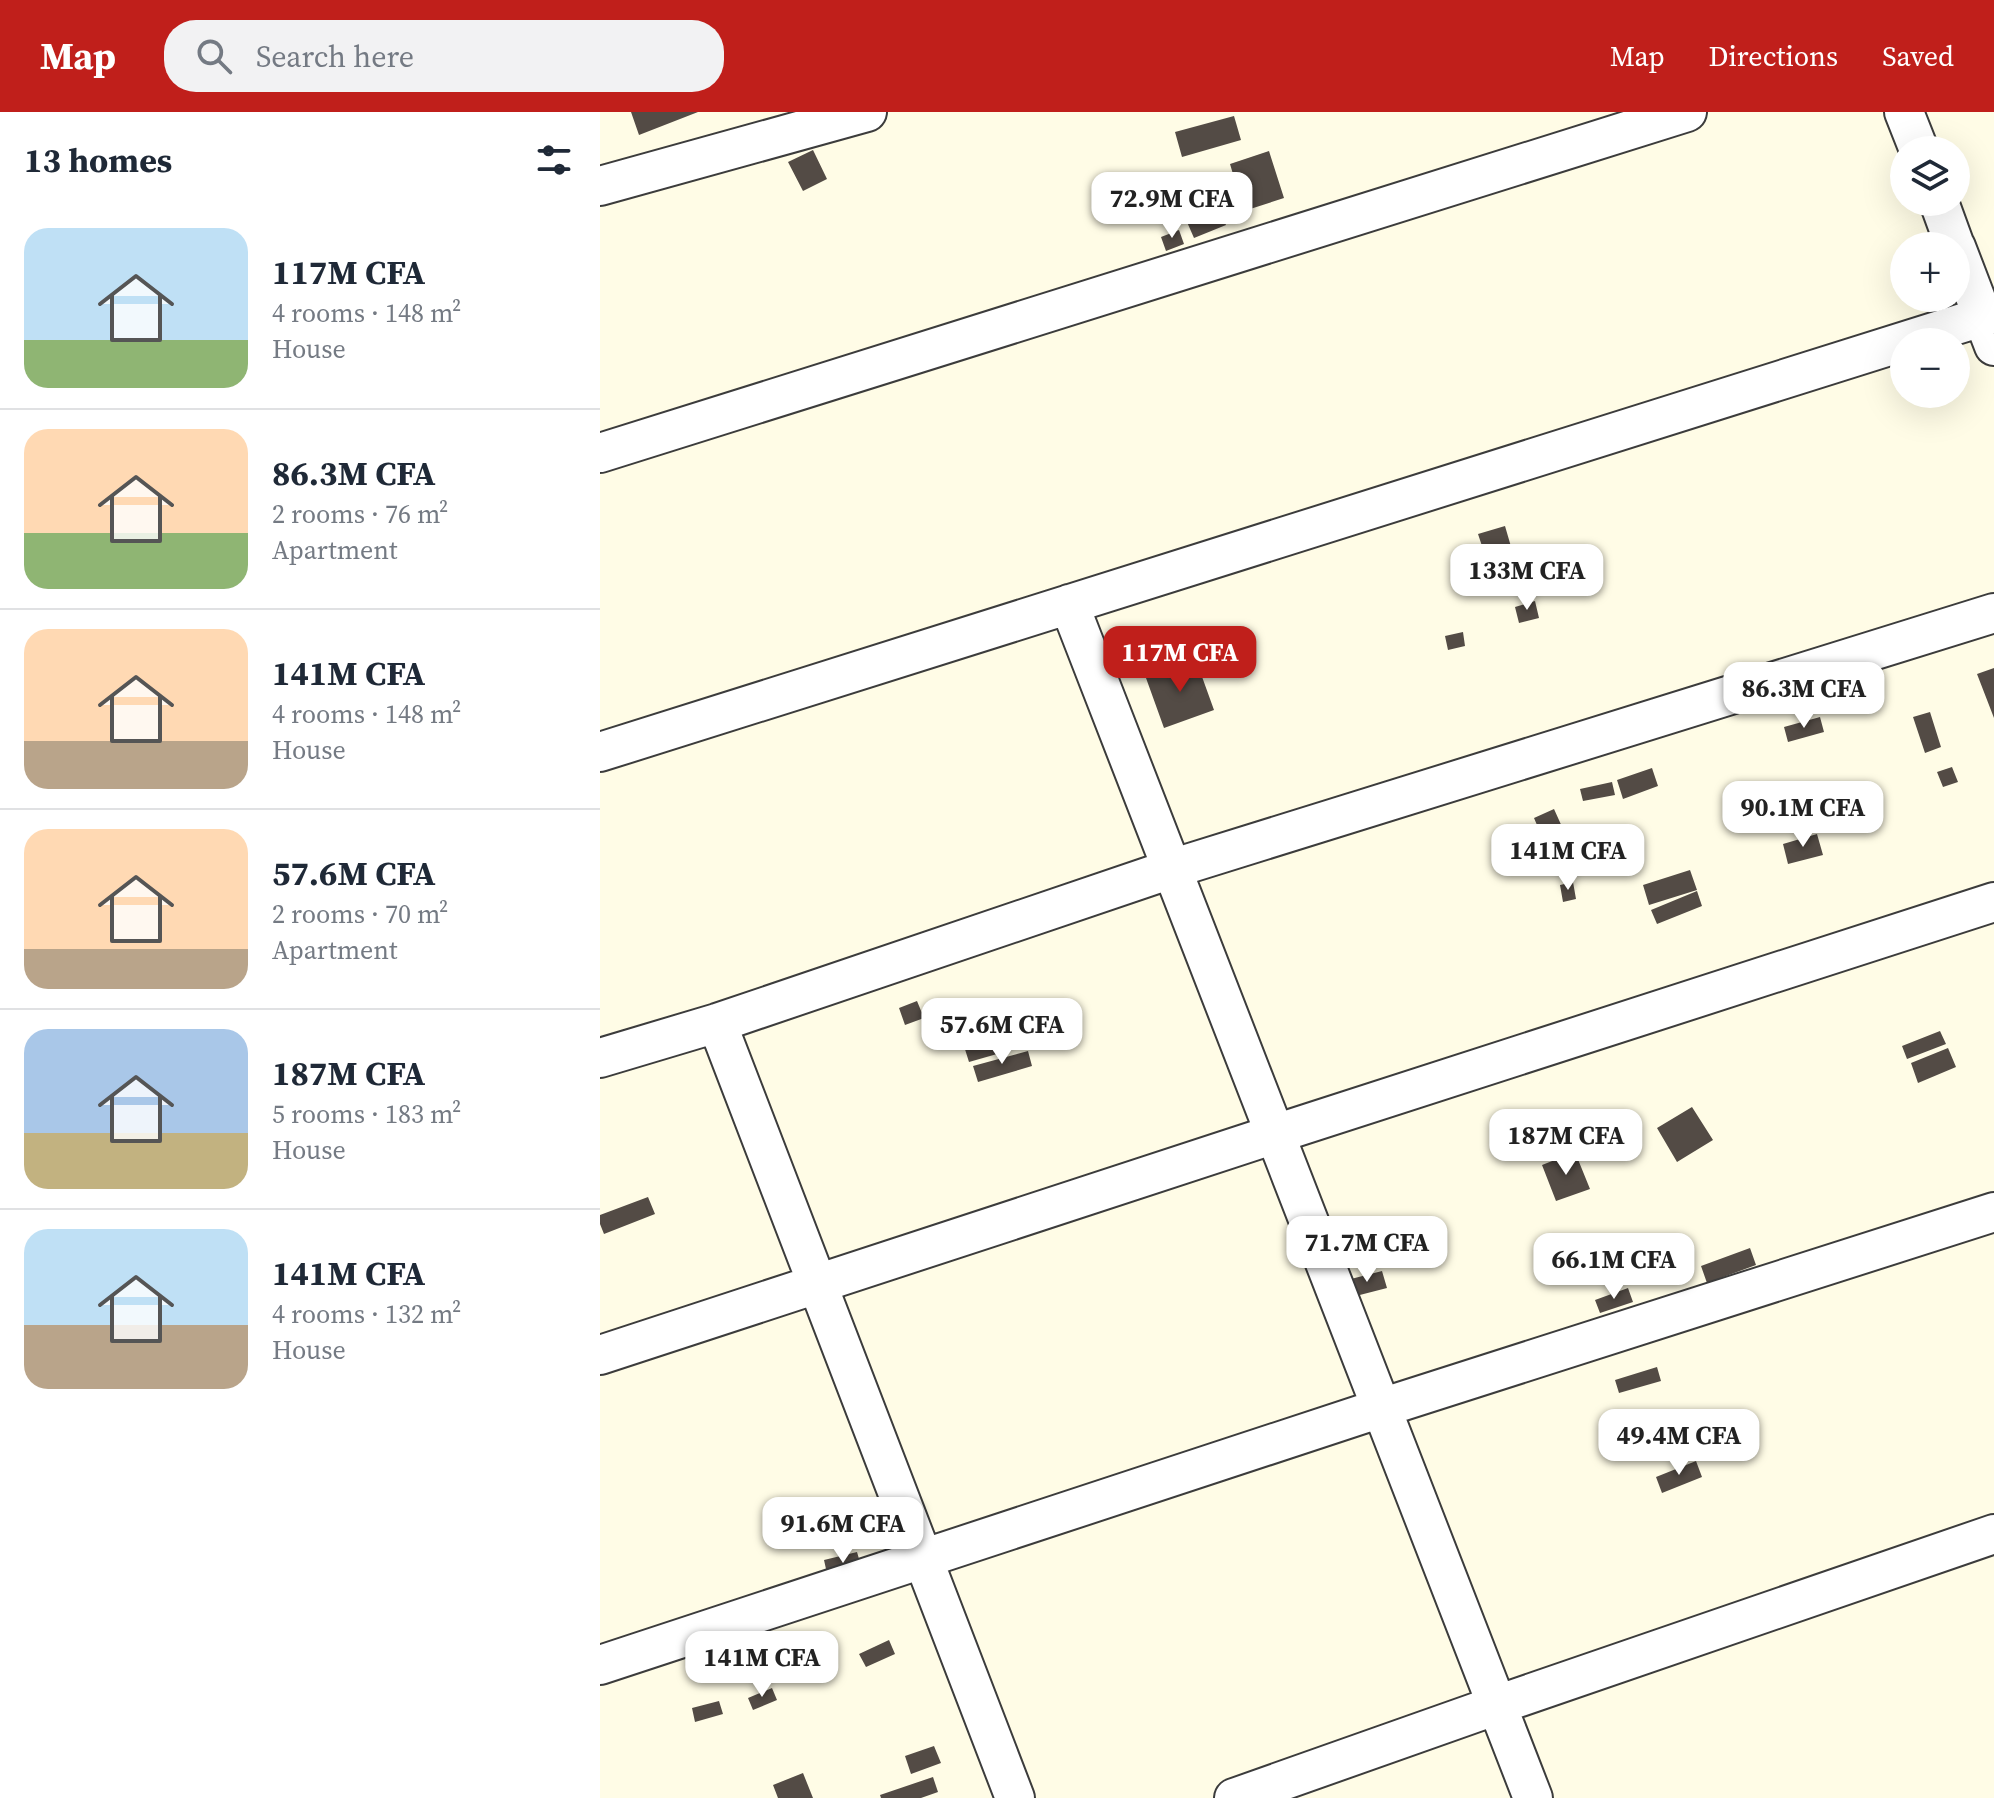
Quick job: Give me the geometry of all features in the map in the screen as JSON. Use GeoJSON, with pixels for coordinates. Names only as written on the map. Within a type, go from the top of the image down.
{"type":"FeatureCollection","features":[{"type":"Feature","properties":{"kind":"street"},"geometry":{"type":"LineString","coordinates":[[600,186],[867,112]]}},
{"type":"Feature","properties":{"kind":"street"},"geometry":{"type":"LineString","coordinates":[[600,453],[1687,112]]}},
{"type":"Feature","properties":{"kind":"street"},"geometry":{"type":"LineString","coordinates":[[1904,112],[1913,136]]}},
{"type":"Feature","properties":{"kind":"street"},"geometry":{"type":"LineString","coordinates":[[600,752],[1069,604],[1990,325],[1970,279]]}},
{"type":"Feature","properties":{"kind":"street"},"geometry":{"type":"LineString","coordinates":[[1069,604],[1533,1798]]}},
{"type":"Feature","properties":{"kind":"street"},"geometry":{"type":"LineString","coordinates":[[600,1058],[717,1023],[1171,869],[1994,613]]}},
{"type":"Feature","properties":{"kind":"street"},"geometry":{"type":"LineString","coordinates":[[600,1355],[1994,902]]}},
{"type":"Feature","properties":{"kind":"street"},"geometry":{"type":"LineString","coordinates":[[717,1023],[1015,1798]]}},
{"type":"Feature","properties":{"kind":"street"},"geometry":{"type":"LineString","coordinates":[[600,1665],[1381,1408],[1994,1212]]}},
{"type":"Feature","properties":{"kind":"street"},"geometry":{"type":"LineString","coordinates":[[1234,1798],[1994,1534]]}},
{"type":"Feature","properties":{"kind":"building"},"geometry":{"type":"Polygon","coordinates":[[[631,112],[698,112],[639,135],[631,112]]]}},
{"type":"Feature","properties":{"kind":"building"},"geometry":{"type":"Polygon","coordinates":[[[1234,116],[1241,140],[1182,157],[1175,132],[1234,116]]]}},
{"type":"Feature","properties":{"kind":"building"},"geometry":{"type":"Polygon","coordinates":[[[813,150],[827,179],[803,191],[788,162],[813,150]]]}},
{"type":"Feature","properties":{"kind":"building"},"geometry":{"type":"Polygon","coordinates":[[[1269,151],[1284,198],[1244,211],[1230,164],[1269,151]]]}},
{"type":"Feature","properties":{"kind":"building"},"geometry":{"type":"Polygon","coordinates":[[[1219,208],[1226,225],[1194,238],[1187,222],[1219,208]]]}},
{"type":"Feature","properties":{"kind":"building"},"geometry":{"type":"Polygon","coordinates":[[[1179,230],[1184,244],[1166,251],[1161,237],[1179,230]]]}},
{"type":"Feature","properties":{"kind":"building"},"geometry":{"type":"Polygon","coordinates":[[[1505,526],[1514,557],[1488,564],[1478,534],[1505,526]]]}},
{"type":"Feature","properties":{"kind":"building"},"geometry":{"type":"Polygon","coordinates":[[[1535,601],[1539,618],[1519,623],[1515,607],[1535,601]]]}},
{"type":"Feature","properties":{"kind":"building"},"geometry":{"type":"Polygon","coordinates":[[[1463,632],[1465,646],[1448,650],[1445,636],[1463,632]]]}},
{"type":"Feature","properties":{"kind":"building"},"geometry":{"type":"Polygon","coordinates":[[[1196,660],[1214,710],[1164,728],[1146,678],[1196,660]]]}},
{"type":"Feature","properties":{"kind":"building"},"geometry":{"type":"Polygon","coordinates":[[[1994,668],[1994,718],[1977,674],[1994,668]]]}},
{"type":"Feature","properties":{"kind":"building"},"geometry":{"type":"Polygon","coordinates":[[[1930,712],[1941,747],[1925,753],[1913,717],[1930,712]]]}},
{"type":"Feature","properties":{"kind":"building"},"geometry":{"type":"Polygon","coordinates":[[[1820,717],[1824,732],[1788,742],[1784,727],[1820,717]]]}},
{"type":"Feature","properties":{"kind":"building"},"geometry":{"type":"Polygon","coordinates":[[[1952,767],[1958,782],[1943,787],[1937,772],[1952,767]]]}},
{"type":"Feature","properties":{"kind":"building"},"geometry":{"type":"Polygon","coordinates":[[[1652,768],[1658,786],[1623,799],[1617,780],[1652,768]]]}},
{"type":"Feature","properties":{"kind":"building"},"geometry":{"type":"Polygon","coordinates":[[[1612,782],[1615,795],[1583,801],[1580,789],[1612,782]]]}},
{"type":"Feature","properties":{"kind":"building"},"geometry":{"type":"Polygon","coordinates":[[[1554,809],[1572,849],[1551,858],[1534,818],[1554,809]]]}},
{"type":"Feature","properties":{"kind":"building"},"geometry":{"type":"Polygon","coordinates":[[[1817,834],[1823,855],[1788,864],[1783,844],[1817,834]]]}},
{"type":"Feature","properties":{"kind":"building"},"geometry":{"type":"Polygon","coordinates":[[[1690,870],[1697,890],[1649,905],[1643,885],[1690,870]]]}},
{"type":"Feature","properties":{"kind":"building"},"geometry":{"type":"Polygon","coordinates":[[[1573,882],[1576,899],[1563,902],[1560,885],[1573,882]]]}},
{"type":"Feature","properties":{"kind":"building"},"geometry":{"type":"Polygon","coordinates":[[[1697,891],[1702,906],[1657,924],[1651,910],[1697,891]]]}},
{"type":"Feature","properties":{"kind":"building"},"geometry":{"type":"Polygon","coordinates":[[[917,1001],[924,1018],[905,1025],[899,1008],[917,1001]]]}},
{"type":"Feature","properties":{"kind":"building"},"geometry":{"type":"Polygon","coordinates":[[[1022,1026],[1028,1045],[969,1062],[963,1043],[1022,1026]]]}},
{"type":"Feature","properties":{"kind":"building"},"geometry":{"type":"Polygon","coordinates":[[[1940,1031],[1946,1044],[1907,1059],[1902,1046],[1940,1031]]]}},
{"type":"Feature","properties":{"kind":"building"},"geometry":{"type":"Polygon","coordinates":[[[1948,1048],[1956,1067],[1918,1083],[1911,1063],[1948,1048]]]}},
{"type":"Feature","properties":{"kind":"building"},"geometry":{"type":"Polygon","coordinates":[[[1028,1051],[1032,1066],[978,1082],[973,1066],[1028,1051]]]}},
{"type":"Feature","properties":{"kind":"building"},"geometry":{"type":"Polygon","coordinates":[[[1692,1107],[1713,1140],[1677,1162],[1657,1128],[1692,1107]]]}},
{"type":"Feature","properties":{"kind":"building"},"geometry":{"type":"Polygon","coordinates":[[[1575,1152],[1590,1189],[1556,1201],[1542,1165],[1575,1152]]]}},
{"type":"Feature","properties":{"kind":"building"},"geometry":{"type":"Polygon","coordinates":[[[648,1197],[655,1214],[604,1234],[600,1215],[648,1197]]]}},
{"type":"Feature","properties":{"kind":"building"},"geometry":{"type":"Polygon","coordinates":[[[1750,1248],[1756,1265],[1707,1283],[1701,1266],[1750,1248]]]}},
{"type":"Feature","properties":{"kind":"building"},"geometry":{"type":"Polygon","coordinates":[[[1382,1271],[1387,1288],[1352,1297],[1347,1280],[1382,1271]]]}},
{"type":"Feature","properties":{"kind":"building"},"geometry":{"type":"Polygon","coordinates":[[[1628,1288],[1633,1302],[1600,1313],[1595,1300],[1628,1288]]]}},
{"type":"Feature","properties":{"kind":"building"},"geometry":{"type":"Polygon","coordinates":[[[1657,1367],[1661,1381],[1619,1393],[1615,1380],[1657,1367]]]}},
{"type":"Feature","properties":{"kind":"building"},"geometry":{"type":"Polygon","coordinates":[[[1696,1461],[1702,1477],[1662,1493],[1656,1477],[1696,1461]]]}},
{"type":"Feature","properties":{"kind":"building"},"geometry":{"type":"Polygon","coordinates":[[[857,1552],[862,1569],[828,1578],[824,1560],[857,1552]]]}},
{"type":"Feature","properties":{"kind":"building"},"geometry":{"type":"Polygon","coordinates":[[[889,1640],[895,1654],[866,1667],[859,1654],[889,1640]]]}},
{"type":"Feature","properties":{"kind":"building"},"geometry":{"type":"Polygon","coordinates":[[[772,1688],[777,1700],[753,1710],[748,1698],[772,1688]]]}},
{"type":"Feature","properties":{"kind":"building"},"geometry":{"type":"Polygon","coordinates":[[[719,1701],[723,1714],[695,1722],[692,1708],[719,1701]]]}},
{"type":"Feature","properties":{"kind":"building"},"geometry":{"type":"Polygon","coordinates":[[[934,1746],[941,1763],[911,1774],[905,1756],[934,1746]]]}},
{"type":"Feature","properties":{"kind":"building"},"geometry":{"type":"Polygon","coordinates":[[[803,1773],[813,1798],[778,1798],[773,1785],[803,1773]]]}},
{"type":"Feature","properties":{"kind":"building"},"geometry":{"type":"Polygon","coordinates":[[[933,1777],[938,1792],[921,1798],[881,1798],[880,1795],[933,1777]]]}}]}
